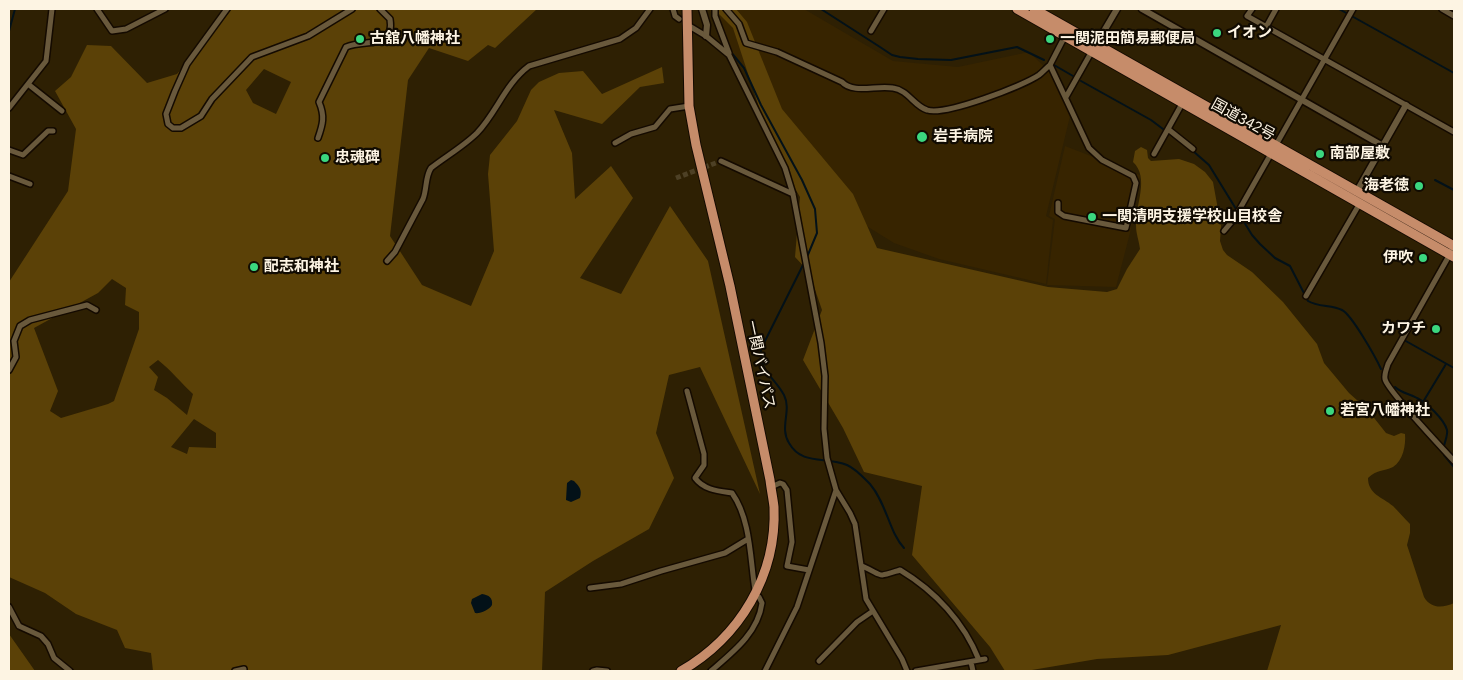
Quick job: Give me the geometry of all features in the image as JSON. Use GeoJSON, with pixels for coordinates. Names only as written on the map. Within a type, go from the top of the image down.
{"type":"FeatureCollection","features":[{"type":"Feature","properties":{"kind":"highway","name":"一関バイパス"},"geometry":{"type":"LineString","coordinates":[[684,670],[726,637],[743,616],[755,594],[767,562],[772,536],[774,507],[730,286],[696,145],[689,106],[689,31],[687,9]]}},
{"type":"Feature","properties":{"kind":"highway","name":"一関バイパス"},"geometry":{"type":"LineString","coordinates":[[689,31],[691,9]]}},
{"type":"Feature","properties":{"kind":"highway","name":"国道342号"},"geometry":{"type":"LineString","coordinates":[[1017,9],[1065,36],[1094,47],[1274,148],[1360,203],[1453,249]]}},
{"type":"Feature","properties":{"kind":"highway","name":"国道342号"},"geometry":{"type":"LineString","coordinates":[[1034,9],[1183,102],[1357,191],[1453,249]]}},
{"type":"Feature","properties":{"kind":"street"},"geometry":{"type":"LineString","coordinates":[[9,108],[46,61],[52,9]]}},
{"type":"Feature","properties":{"kind":"street"},"geometry":{"type":"LineString","coordinates":[[97,9],[112,31],[126,29],[165,9]]}},
{"type":"Feature","properties":{"kind":"street"},"geometry":{"type":"LineString","coordinates":[[227,9],[187,64],[166,114],[168,124],[173,128],[181,128],[201,116],[212,99],[252,57],[308,36],[352,9]]}},
{"type":"Feature","properties":{"kind":"street"},"geometry":{"type":"LineString","coordinates":[[318,138],[324,121],[323,111],[319,102],[346,47],[354,43],[380,41],[386,39],[390,34],[390,19],[380,9]]}},
{"type":"Feature","properties":{"kind":"street"},"geometry":{"type":"LineString","coordinates":[[388,261],[395,252],[423,199],[430,168],[476,134],[521,72],[529,66],[620,39],[636,28],[650,9]]}},
{"type":"Feature","properties":{"kind":"street"},"geometry":{"type":"LineString","coordinates":[[673,9],[675,16],[679,19]]}},
{"type":"Feature","properties":{"kind":"street"},"geometry":{"type":"LineString","coordinates":[[702,9],[707,25],[706,36]]}},
{"type":"Feature","properties":{"kind":"street"},"geometry":{"type":"LineString","coordinates":[[716,9],[714,16],[730,55],[785,168],[793,194],[821,343],[825,376],[825,439],[827,458],[836,490],[855,524],[866,599],[902,659],[907,671]]}},
{"type":"Feature","properties":{"kind":"street"},"geometry":{"type":"LineString","coordinates":[[726,9],[739,24],[746,43],[777,52],[842,82],[845,86],[854,88],[894,88],[908,95],[918,106],[929,111],[967,106],[1038,76],[1050,65],[1065,36]]}},
{"type":"Feature","properties":{"kind":"street"},"geometry":{"type":"LineString","coordinates":[[871,31],[884,9]]}},
{"type":"Feature","properties":{"kind":"street"},"geometry":{"type":"LineString","coordinates":[[1066,98],[1117,9]]}},
{"type":"Feature","properties":{"kind":"street"},"geometry":{"type":"LineString","coordinates":[[1142,9],[1383,146]]}},
{"type":"Feature","properties":{"kind":"street"},"geometry":{"type":"LineString","coordinates":[[1252,9],[1248,16],[1266,27],[1454,132]]}},
{"type":"Feature","properties":{"kind":"street"},"geometry":{"type":"LineString","coordinates":[[1266,27],[1276,9]]}},
{"type":"Feature","properties":{"kind":"street"},"geometry":{"type":"LineString","coordinates":[[1224,231],[1234,219],[1353,9]]}},
{"type":"Feature","properties":{"kind":"street"},"geometry":{"type":"LineString","coordinates":[[1442,9],[1452,12]]}},
{"type":"Feature","properties":{"kind":"street"},"geometry":{"type":"LineString","coordinates":[[689,31],[706,36],[730,55]]}},
{"type":"Feature","properties":{"kind":"street"},"geometry":{"type":"LineString","coordinates":[[1050,65],[1089,148],[1102,160],[1133,176],[1136,183],[1126,228],[1064,216],[1058,212],[1058,203]]}},
{"type":"Feature","properties":{"kind":"street"},"geometry":{"type":"LineString","coordinates":[[28,84],[62,111]]}},
{"type":"Feature","properties":{"kind":"street"},"geometry":{"type":"LineString","coordinates":[[1154,154],[1183,102]]}},
{"type":"Feature","properties":{"kind":"street"},"geometry":{"type":"LineString","coordinates":[[615,143],[631,134],[655,127],[670,109],[689,106]]}},
{"type":"Feature","properties":{"kind":"street"},"geometry":{"type":"LineString","coordinates":[[1357,191],[1406,106]]}},
{"type":"Feature","properties":{"kind":"street"},"geometry":{"type":"LineString","coordinates":[[1168,129],[1193,149]]}},
{"type":"Feature","properties":{"kind":"street"},"geometry":{"type":"LineString","coordinates":[[9,150],[23,155],[48,131],[54,131]]}},
{"type":"Feature","properties":{"kind":"street"},"geometry":{"type":"LineString","coordinates":[[721,161],[793,194]]}},
{"type":"Feature","properties":{"kind":"street"},"geometry":{"type":"LineString","coordinates":[[9,176],[30,184]]}},
{"type":"Feature","properties":{"kind":"street"},"geometry":{"type":"LineString","coordinates":[[1306,296],[1360,203]]}},
{"type":"Feature","properties":{"kind":"street"},"geometry":{"type":"LineString","coordinates":[[1453,249],[1388,364],[1385,378],[1388,385],[1454,461]]}},
{"type":"Feature","properties":{"kind":"street"},"geometry":{"type":"LineString","coordinates":[[9,370],[16,358],[14,341],[20,326],[30,320],[87,305],[96,310]]}},
{"type":"Feature","properties":{"kind":"street"},"geometry":{"type":"LineString","coordinates":[[687,391],[704,454],[704,465],[695,478],[699,484],[706,488],[732,493],[740,504],[748,540],[755,594],[762,603],[751,631],[745,640],[711,671]]}},
{"type":"Feature","properties":{"kind":"street"},"geometry":{"type":"LineString","coordinates":[[771,487],[780,483],[784,484],[787,490],[792,542],[787,566],[803,567],[809,570]]}},
{"type":"Feature","properties":{"kind":"street"},"geometry":{"type":"LineString","coordinates":[[765,671],[797,607],[836,490]]}},
{"type":"Feature","properties":{"kind":"street"},"geometry":{"type":"LineString","coordinates":[[590,588],[621,584],[662,570],[725,554],[748,540]]}},
{"type":"Feature","properties":{"kind":"street"},"geometry":{"type":"LineString","coordinates":[[862,566],[879,576],[900,570],[934,593],[966,633],[982,660],[943,669],[916,671]]}},
{"type":"Feature","properties":{"kind":"street"},"geometry":{"type":"LineString","coordinates":[[9,606],[18,626],[41,636],[48,644],[54,658],[70,671]]}},
{"type":"Feature","properties":{"kind":"street"},"geometry":{"type":"LineString","coordinates":[[819,661],[856,622],[872,610]]}},
{"type":"Feature","properties":{"kind":"street"},"geometry":{"type":"LineString","coordinates":[[971,662],[973,671]]}},
{"type":"Feature","properties":{"kind":"street"},"geometry":{"type":"LineString","coordinates":[[236,671],[244,669]]}},
{"type":"Feature","properties":{"kind":"street"},"geometry":{"type":"LineString","coordinates":[[593,671],[607,671]]}},
{"type":"Feature","properties":{"kind":"shaded area"},"geometry":{"type":"Polygon","coordinates":[[[232,9],[537,9],[495,48],[488,45],[468,61],[429,48],[408,80],[390,236],[422,285],[471,306],[494,251],[488,174],[490,155],[517,121],[531,90],[539,82],[559,73],[583,71],[602,94],[662,67],[664,83],[640,87],[602,124],[554,110],[572,153],[575,199],[611,166],[633,198],[580,278],[621,294],[670,206],[708,261],[760,494],[700,367],[669,375],[656,433],[674,478],[649,529],[593,561],[545,592],[542,671],[153,671],[151,653],[125,648],[117,630],[76,614],[45,593],[9,577],[9,282],[68,191],[76,129],[55,91],[71,77],[87,45],[111,46],[147,83],[177,74],[232,9]],[[264,69],[246,90],[253,103],[276,114],[291,82],[264,69]],[[112,279],[98,293],[34,328],[58,391],[50,411],[61,418],[114,401],[139,329],[139,312],[125,305],[126,288],[112,279]],[[158,360],[149,367],[158,377],[154,390],[187,415],[193,394],[158,360]],[[194,419],[171,447],[187,454],[189,447],[216,448],[216,433],[194,419]]]}},
{"type":"Feature","properties":{"kind":"shaded area","name":"岩手病院"},"geometry":{"type":"Polygon","coordinates":[[[709,9],[804,9],[893,61],[958,67],[1029,52],[1052,74],[1070,116],[1046,216],[1053,220],[1046,284],[939,259],[894,243],[831,204],[727,46],[709,9]]]}},
{"type":"Feature","properties":{"kind":"shaded area"},"geometry":{"type":"Polygon","coordinates":[[[714,9],[736,9],[747,22],[782,109],[853,194],[877,248],[1048,287],[1107,292],[1117,289],[1140,249],[1136,231],[1136,218],[1141,184],[1138,168],[1133,162],[1135,151],[1141,147],[1147,150],[1148,158],[1151,161],[1179,159],[1194,164],[1205,172],[1213,182],[1221,226],[1220,241],[1223,250],[1227,255],[1252,272],[1283,302],[1317,344],[1324,363],[1349,393],[1367,409],[1386,433],[1394,436],[1401,433],[1405,434],[1404,448],[1399,461],[1393,467],[1371,475],[1368,478],[1370,488],[1376,495],[1393,506],[1410,524],[1407,545],[1424,597],[1430,604],[1438,606],[1454,603],[1454,671],[1267,671],[1281,625],[1168,655],[1097,659],[1026,671],[1005,671],[990,647],[912,555],[922,486],[864,472],[843,428],[803,360],[822,310],[809,272],[795,257],[800,197],[774,153],[733,28],[714,9]]]}},
{"type":"Feature","properties":{"kind":"shaded area","name":"一関清明支援学校山目校舎"},"geometry":{"type":"Polygon","coordinates":[[[1065,146],[1140,175],[1130,233],[1116,287],[1047,285],[1055,219],[1049,216],[1065,146]]]}},
{"type":"Feature","properties":{"kind":"shaded area"},"geometry":{"type":"Polygon","coordinates":[[[571,480],[578,485],[581,493],[580,498],[571,502],[566,500],[567,483],[571,480]]]}},
{"type":"Feature","properties":{"kind":"shaded area"},"geometry":{"type":"Polygon","coordinates":[[[482,594],[490,597],[492,605],[484,611],[475,613],[471,603],[472,599],[482,594]]]}},
{"type":"Feature","properties":{"kind":"shaded area"},"geometry":{"type":"Polygon","coordinates":[[[9,634],[35,671],[9,671],[9,634]]]}},
{"type":"Feature","properties":{"kind":"waterway"},"geometry":{"type":"LineString","coordinates":[[9,31],[15,9]]}},
{"type":"Feature","properties":{"kind":"waterway"},"geometry":{"type":"LineString","coordinates":[[821,9],[892,55],[900,57],[951,60],[1017,47],[1044,60]]}},
{"type":"Feature","properties":{"kind":"waterway"},"geometry":{"type":"LineString","coordinates":[[1339,9],[1454,73]]}},
{"type":"Feature","properties":{"kind":"waterway"},"geometry":{"type":"LineString","coordinates":[[730,51],[744,68],[815,209],[817,233],[807,257]]}},
{"type":"Feature","properties":{"kind":"waterway"},"geometry":{"type":"LineString","coordinates":[[1054,65],[1073,76]]}},
{"type":"Feature","properties":{"kind":"waterway"},"geometry":{"type":"LineString","coordinates":[[1081,81],[1151,120],[1179,141]]}},
{"type":"Feature","properties":{"kind":"waterway"},"geometry":{"type":"LineString","coordinates":[[1193,151],[1209,165],[1252,235],[1275,258],[1290,266],[1308,301],[1342,310],[1352,320],[1381,369]]}},
{"type":"Feature","properties":{"kind":"waterway"},"geometry":{"type":"LineString","coordinates":[[1435,180],[1454,190]]}},
{"type":"Feature","properties":{"kind":"waterway"},"geometry":{"type":"LineString","coordinates":[[804,263],[761,349],[762,363],[784,395],[786,401],[786,437],[794,450],[801,455],[808,458],[839,462],[847,465],[862,476],[876,492],[895,534],[904,548]]}},
{"type":"Feature","properties":{"kind":"waterway"},"geometry":{"type":"LineString","coordinates":[[1404,340],[1454,368]]}},
{"type":"Feature","properties":{"kind":"waterway"},"geometry":{"type":"LineString","coordinates":[[1423,402],[1446,364]]}},
{"type":"Feature","properties":{"kind":"waterway"},"geometry":{"type":"LineString","coordinates":[[1395,387],[1421,400],[1439,416],[1447,430],[1444,446]]}},
{"type":"Feature","properties":{"kind":"waterway"},"geometry":{"type":"LineString","coordinates":[[1444,455],[1454,467]]}},
{"type":"Feature","properties":{"kind":"tunnel"},"geometry":{"type":"LineString","coordinates":[[676,178],[721,161]]}},
{"type":"Feature","properties":{"kind":"place","name":"イオン"},"geometry":{"type":"Point","coordinates":[1217,33]}},
{"type":"Feature","properties":{"kind":"place","name":"古舘八幡神社"},"geometry":{"type":"Point","coordinates":[360,39]}},
{"type":"Feature","properties":{"kind":"place","name":"一関泥田簡易郵便局"},"geometry":{"type":"Point","coordinates":[1050,39]}},
{"type":"Feature","properties":{"kind":"place","name":"岩手病院"},"geometry":{"type":"Point","coordinates":[922,137]}},
{"type":"Feature","properties":{"kind":"place","name":"南部屋敷"},"geometry":{"type":"Point","coordinates":[1320,154]}},
{"type":"Feature","properties":{"kind":"place","name":"忠魂碑"},"geometry":{"type":"Point","coordinates":[325,158]}},
{"type":"Feature","properties":{"kind":"place","name":"海老徳"},"geometry":{"type":"Point","coordinates":[1419,186]}},
{"type":"Feature","properties":{"kind":"place","name":"一関清明支援学校山目校舎"},"geometry":{"type":"Point","coordinates":[1092,217]}},
{"type":"Feature","properties":{"kind":"place","name":"伊吹"},"geometry":{"type":"Point","coordinates":[1423,258]}},
{"type":"Feature","properties":{"kind":"place","name":"配志和神社"},"geometry":{"type":"Point","coordinates":[254,267]}},
{"type":"Feature","properties":{"kind":"place","name":"カワチ"},"geometry":{"type":"Point","coordinates":[1436,329]}},
{"type":"Feature","properties":{"kind":"place","name":"若宮八幡神社"},"geometry":{"type":"Point","coordinates":[1330,411]}}]}
